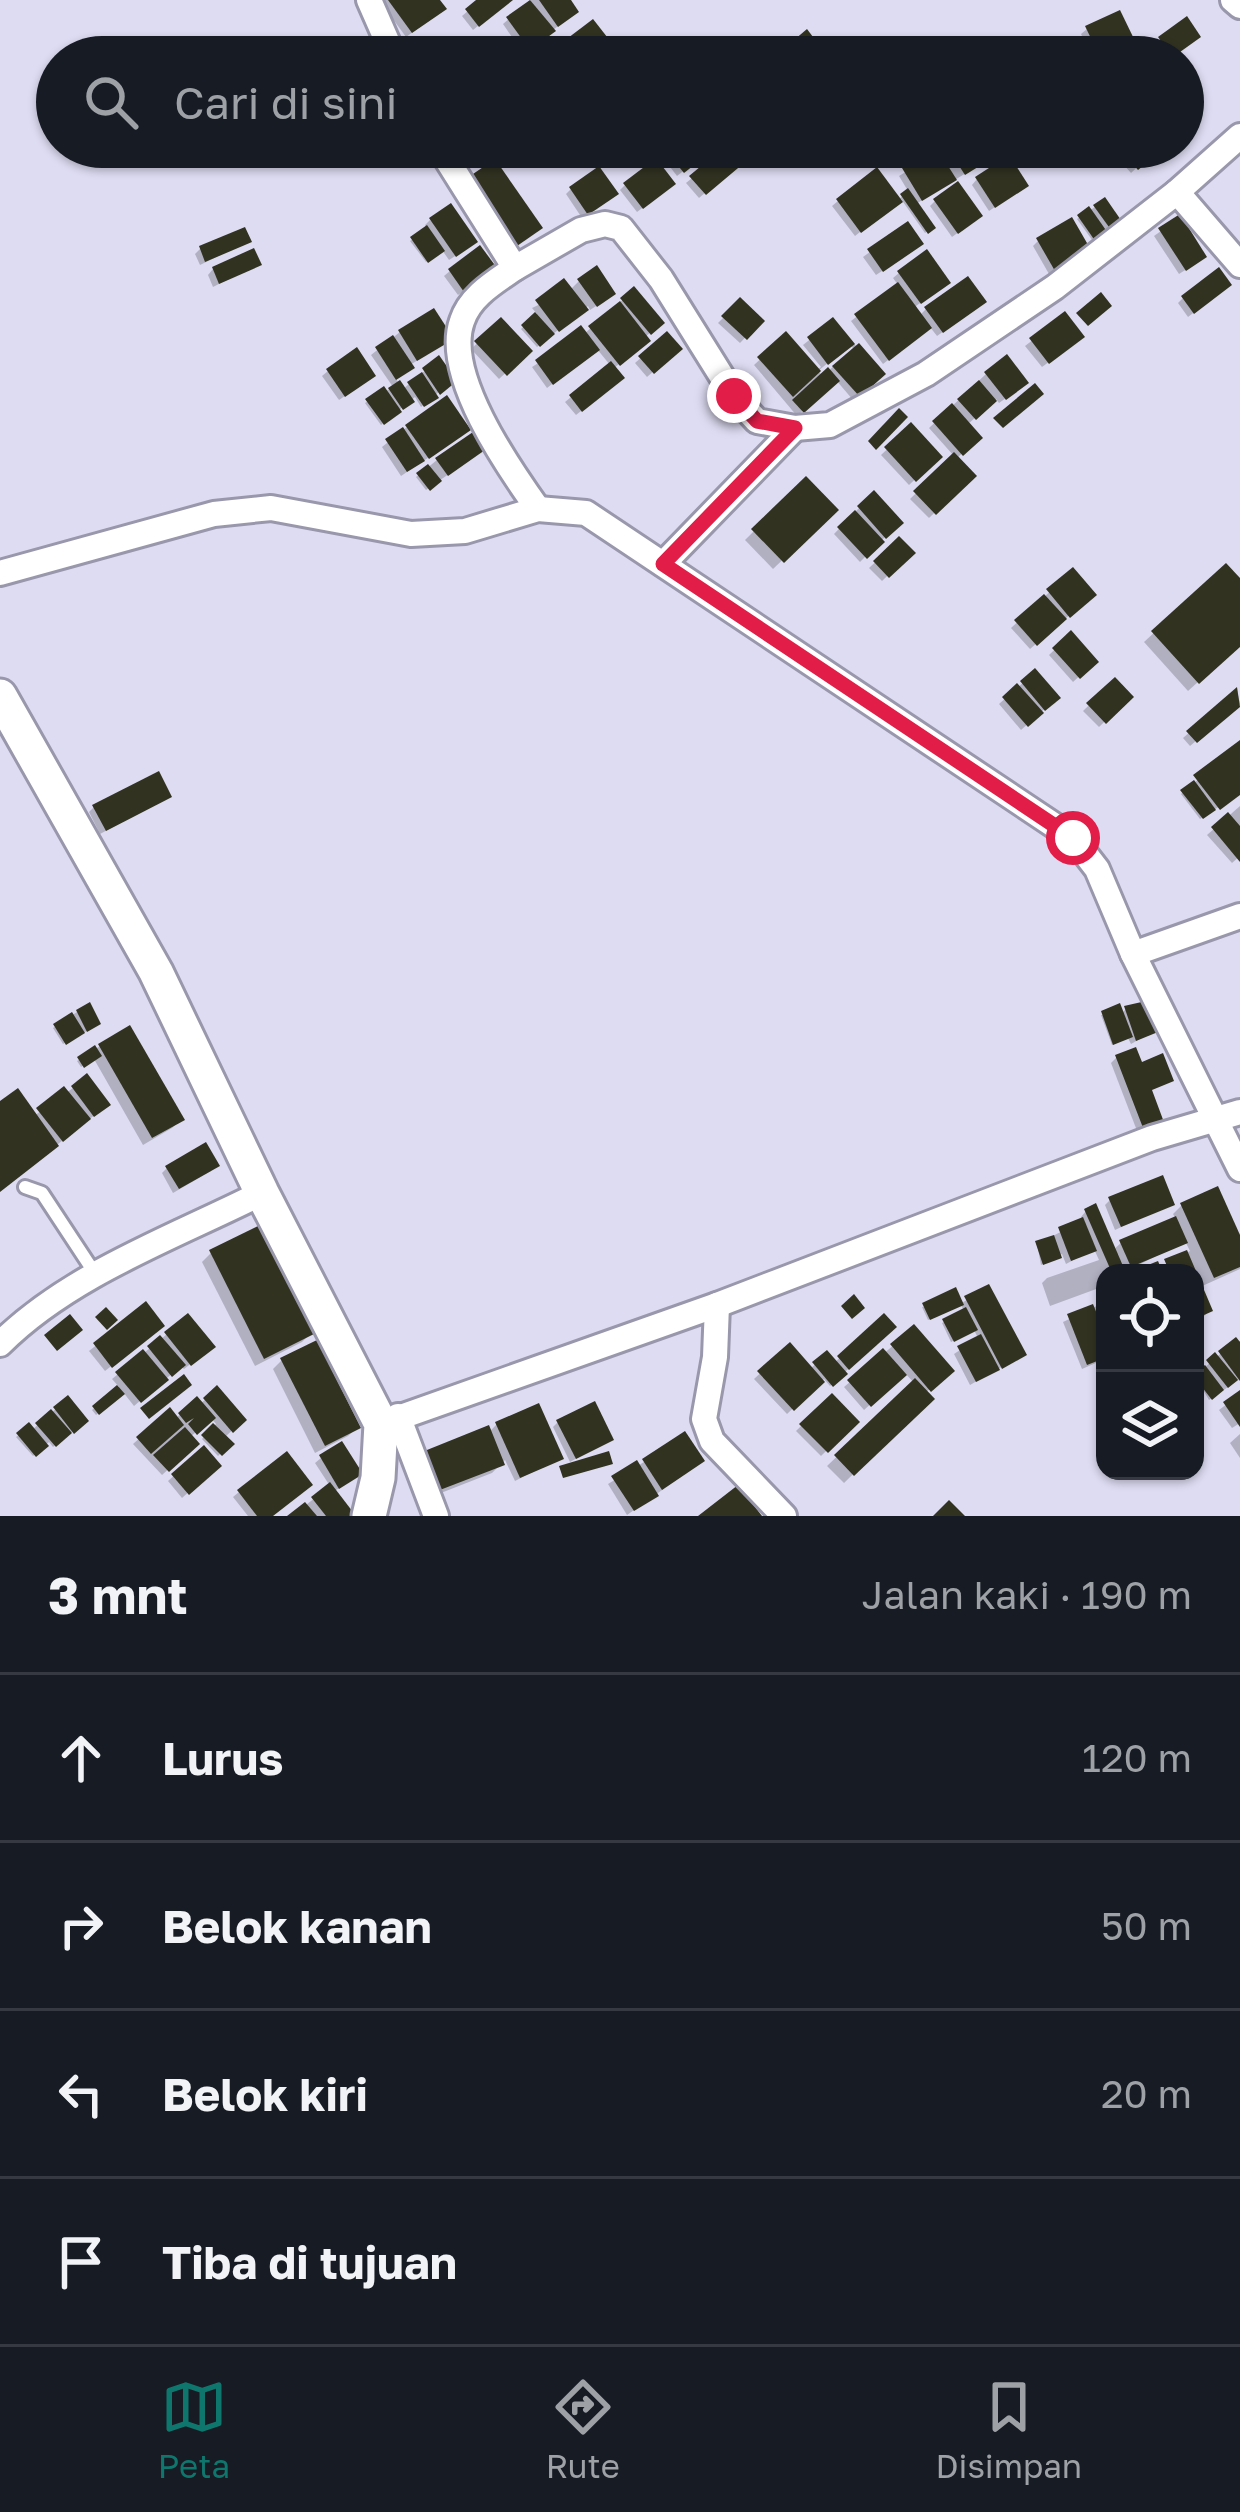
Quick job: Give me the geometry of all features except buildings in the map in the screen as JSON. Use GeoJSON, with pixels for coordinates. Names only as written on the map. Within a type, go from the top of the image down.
{"type":"FeatureCollection","features":[{"type":"Feature","properties":{"kind":"street"},"geometry":{"type":"LineString","coordinates":[[369,0],[385,36]]}},
{"type":"Feature","properties":{"kind":"street"},"geometry":{"type":"LineString","coordinates":[[538,509],[472,398],[458,357],[460,323],[468,307],[514,268],[581,230],[604,224],[621,228],[661,279],[734,396],[757,421],[795,428],[830,425],[926,374],[1054,287],[1177,192],[1240,136]]}},
{"type":"Feature","properties":{"kind":"street"},"geometry":{"type":"LineString","coordinates":[[452,168],[514,268]]}},
{"type":"Feature","properties":{"kind":"street"},"geometry":{"type":"LineString","coordinates":[[1177,192],[1240,265]]}},
{"type":"Feature","properties":{"kind":"street"},"geometry":{"type":"LineString","coordinates":[[663,564],[795,428]]}},
{"type":"Feature","properties":{"kind":"street"},"geometry":{"type":"LineString","coordinates":[[0,573],[214,514],[271,508],[411,534],[465,531],[538,509],[586,512],[1073,838],[1097,869],[1132,955],[1240,1168]]}},
{"type":"Feature","properties":{"kind":"street"},"geometry":{"type":"LineString","coordinates":[[0,696],[156,972],[262,1193],[390,1420],[436,1516]]}},
{"type":"Feature","properties":{"kind":"street"},"geometry":{"type":"LineString","coordinates":[[1132,955],[1240,916]]}},
{"type":"Feature","properties":{"kind":"street"},"geometry":{"type":"LineString","coordinates":[[390,1420],[717,1305],[1152,1138],[1240,1112]]}},
{"type":"Feature","properties":{"kind":"street"},"geometry":{"type":"LineString","coordinates":[[0,1344],[26,1318],[97,1276],[262,1193]]}},
{"type":"Feature","properties":{"kind":"street"},"geometry":{"type":"LineString","coordinates":[[717,1305],[715,1357],[704,1419],[712,1441],[784,1516]]}},
{"type":"Feature","properties":{"kind":"street"},"geometry":{"type":"LineString","coordinates":[[369,1516],[390,1420]]}},
{"type":"Feature","properties":{"kind":"lane"},"geometry":{"type":"LineString","coordinates":[[25,1187],[42,1193],[97,1276]]}},
{"type":"Feature","properties":{"kind":"route"},"geometry":{"type":"LineString","coordinates":[[734,396],[757,421],[795,428],[663,564],[1073,838]]}}]}
